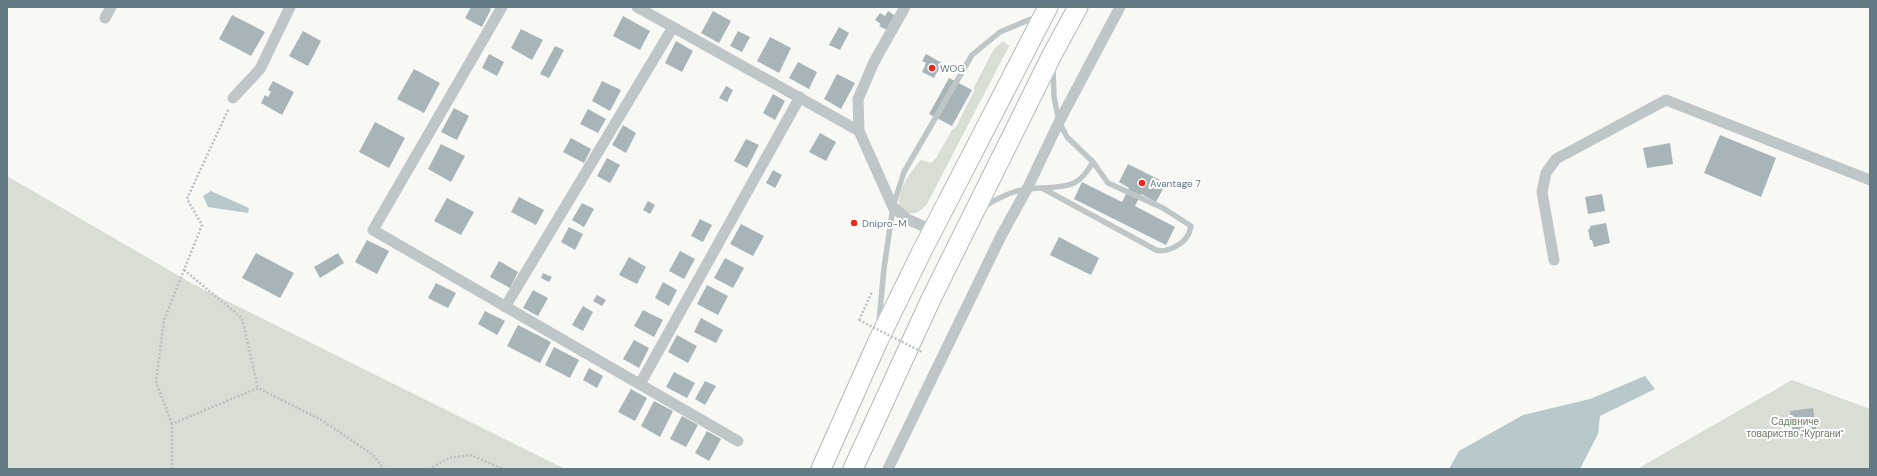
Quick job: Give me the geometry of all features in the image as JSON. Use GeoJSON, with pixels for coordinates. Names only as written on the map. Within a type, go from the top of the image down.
{"type":"FeatureCollection","features":[{"type":"Feature","properties":{"kind":"highway"},"geometry":{"type":"LineString","coordinates":[[853,469],[931,299],[1053,53],[1078,7]]}},
{"type":"Feature","properties":{"kind":"highway"},"geometry":{"type":"LineString","coordinates":[[821,469],[878,341],[932,230],[1046,10]]}},
{"type":"Feature","properties":{"kind":"street"},"geometry":{"type":"LineString","coordinates":[[105,18],[111,7]]}},
{"type":"Feature","properties":{"kind":"street"},"geometry":{"type":"LineString","coordinates":[[233,98],[260,69],[290,7]]}},
{"type":"Feature","properties":{"kind":"street"},"geometry":{"type":"LineString","coordinates":[[502,7],[373,230],[738,441]]}},
{"type":"Feature","properties":{"kind":"street"},"geometry":{"type":"LineString","coordinates":[[637,7],[859,131]]}},
{"type":"Feature","properties":{"kind":"street"},"geometry":{"type":"LineString","coordinates":[[905,7],[874,62],[858,99],[859,131],[893,207],[907,219],[932,230]]}},
{"type":"Feature","properties":{"kind":"street"},"geometry":{"type":"LineString","coordinates":[[888,469],[1001,236],[1028,187],[1059,122],[1120,7]]}},
{"type":"Feature","properties":{"kind":"street"},"geometry":{"type":"LineString","coordinates":[[505,307],[673,27]]}},
{"type":"Feature","properties":{"kind":"street"},"geometry":{"type":"LineString","coordinates":[[640,384],[800,98]]}},
{"type":"Feature","properties":{"kind":"street"},"geometry":{"type":"LineString","coordinates":[[1554,260],[1542,192],[1546,173],[1556,159],[1666,100],[1870,180]]}},
{"type":"Feature","properties":{"kind":"lane"},"geometry":{"type":"LineString","coordinates":[[878,341],[884,268],[893,207],[904,172],[972,56],[1000,32],[1046,10]]}},
{"type":"Feature","properties":{"kind":"lane"},"geometry":{"type":"LineString","coordinates":[[1042,188],[1162,252],[1177,246],[1188,236],[1191,226],[1180,217],[1108,183],[1093,162],[1067,137],[1059,122],[1054,97],[1053,53]]}},
{"type":"Feature","properties":{"kind":"lane"},"geometry":{"type":"LineString","coordinates":[[975,211],[1006,194],[1028,187],[1042,188],[1069,184],[1078,181],[1086,176],[1093,162]]}},
{"type":"Feature","properties":{"kind":"path"},"geometry":{"type":"LineString","coordinates":[[172,469],[172,424],[156,382],[164,320],[202,225],[187,199],[233,98]]}},
{"type":"Feature","properties":{"kind":"path"},"geometry":{"type":"LineString","coordinates":[[184,270],[242,318],[258,388]]}},
{"type":"Feature","properties":{"kind":"path"},"geometry":{"type":"LineString","coordinates":[[874,287],[859,320],[922,352]]}},
{"type":"Feature","properties":{"kind":"path"},"geometry":{"type":"LineString","coordinates":[[172,424],[258,388],[323,421],[373,455],[384,469]]}},
{"type":"Feature","properties":{"kind":"path"},"geometry":{"type":"LineString","coordinates":[[429,469],[449,458],[471,455],[503,469]]}},
{"type":"Feature","properties":{"kind":"green space"},"geometry":{"type":"Polygon","coordinates":[[[1003,41],[1009,46],[927,204],[918,212],[907,213],[903,211],[899,208],[900,194],[912,170],[921,160],[931,163],[936,158],[952,130],[956,127],[974,91],[974,87],[994,49],[1003,41]]]}},
{"type":"Feature","properties":{"kind":"green space"},"geometry":{"type":"Polygon","coordinates":[[[7,176],[193,284],[565,469],[7,469],[7,176]]]}},
{"type":"Feature","properties":{"kind":"green space","name":"Садівниче товариство \"Кургани\""},"geometry":{"type":"Polygon","coordinates":[[[1792,380],[1870,409],[1870,469],[1637,469],[1792,380]]]}},
{"type":"Feature","properties":{"kind":"shaded area"},"geometry":{"type":"Polygon","coordinates":[[[211,191],[249,208],[248,213],[208,207],[203,196],[211,191]]]}},
{"type":"Feature","properties":{"kind":"shaded area"},"geometry":{"type":"Polygon","coordinates":[[[1645,376],[1655,389],[1600,416],[1598,434],[1580,469],[1449,469],[1459,451],[1523,415],[1590,399],[1645,376]]]}},
{"type":"Feature","properties":{"kind":"building"},"geometry":{"type":"Polygon","coordinates":[[[471,7],[488,7],[491,9],[482,27],[465,18],[471,7]]]}},
{"type":"Feature","properties":{"kind":"building"},"geometry":{"type":"Polygon","coordinates":[[[713,11],[731,21],[719,43],[701,33],[713,11]]]}},
{"type":"Feature","properties":{"kind":"building"},"geometry":{"type":"Polygon","coordinates":[[[888,11],[897,17],[889,31],[879,26],[881,24],[875,20],[880,13],[885,16],[888,11]]]}},
{"type":"Feature","properties":{"kind":"building"},"geometry":{"type":"Polygon","coordinates":[[[232,15],[265,32],[251,56],[219,39],[232,15]]]}},
{"type":"Feature","properties":{"kind":"building"},"geometry":{"type":"Polygon","coordinates":[[[623,16],[650,31],[640,50],[613,36],[623,16]]]}},
{"type":"Feature","properties":{"kind":"building"},"geometry":{"type":"Polygon","coordinates":[[[839,27],[849,33],[840,50],[829,45],[839,27]]]}},
{"type":"Feature","properties":{"kind":"building"},"geometry":{"type":"Polygon","coordinates":[[[521,29],[543,40],[532,60],[511,48],[521,29]]]}},
{"type":"Feature","properties":{"kind":"building"},"geometry":{"type":"Polygon","coordinates":[[[303,31],[321,41],[308,66],[289,56],[303,31]]]}},
{"type":"Feature","properties":{"kind":"building"},"geometry":{"type":"Polygon","coordinates":[[[738,31],[750,37],[742,52],[730,46],[738,31]]]}},
{"type":"Feature","properties":{"kind":"building"},"geometry":{"type":"Polygon","coordinates":[[[770,37],[791,48],[779,73],[757,61],[770,37]]]}},
{"type":"Feature","properties":{"kind":"building"},"geometry":{"type":"Polygon","coordinates":[[[676,41],[693,51],[682,72],[665,63],[676,41]]]}},
{"type":"Feature","properties":{"kind":"building"},"geometry":{"type":"Polygon","coordinates":[[[555,46],[564,50],[549,78],[540,74],[555,46]]]}},
{"type":"Feature","properties":{"kind":"building"},"geometry":{"type":"Polygon","coordinates":[[[489,54],[504,62],[497,76],[482,68],[489,54]]]}},
{"type":"Feature","properties":{"kind":"building","name":"WOG"},"geometry":{"type":"Polygon","coordinates":[[[926,54],[942,63],[934,78],[922,72],[926,63],[922,61],[926,54]]]}},
{"type":"Feature","properties":{"kind":"building"},"geometry":{"type":"Polygon","coordinates":[[[798,62],[817,72],[809,89],[789,78],[798,62]]]}},
{"type":"Feature","properties":{"kind":"building"},"geometry":{"type":"Polygon","coordinates":[[[414,69],[440,83],[424,113],[397,99],[414,69]]]}},
{"type":"Feature","properties":{"kind":"building"},"geometry":{"type":"Polygon","coordinates":[[[837,74],[855,83],[841,109],[824,99],[837,74]]]}},
{"type":"Feature","properties":{"kind":"building"},"geometry":{"type":"Polygon","coordinates":[[[949,78],[972,90],[952,126],[929,114],[949,78]]]}},
{"type":"Feature","properties":{"kind":"building"},"geometry":{"type":"Polygon","coordinates":[[[273,81],[294,92],[282,115],[261,103],[265,95],[268,97],[271,92],[268,90],[273,81]]]}},
{"type":"Feature","properties":{"kind":"building"},"geometry":{"type":"Polygon","coordinates":[[[602,81],[621,90],[610,111],[592,101],[602,81]]]}},
{"type":"Feature","properties":{"kind":"building"},"geometry":{"type":"Polygon","coordinates":[[[726,86],[733,90],[727,102],[719,98],[726,86]]]}},
{"type":"Feature","properties":{"kind":"building"},"geometry":{"type":"Polygon","coordinates":[[[773,94],[785,101],[775,120],[763,113],[773,94]]]}},
{"type":"Feature","properties":{"kind":"building"},"geometry":{"type":"Polygon","coordinates":[[[454,108],[469,116],[457,140],[441,132],[454,108]]]}},
{"type":"Feature","properties":{"kind":"building"},"geometry":{"type":"Polygon","coordinates":[[[588,109],[606,119],[598,133],[580,124],[588,109]]]}},
{"type":"Feature","properties":{"kind":"building"},"geometry":{"type":"Polygon","coordinates":[[[375,122],[405,138],[389,168],[359,152],[375,122]]]}},
{"type":"Feature","properties":{"kind":"building"},"geometry":{"type":"Polygon","coordinates":[[[623,125],[636,133],[626,153],[612,145],[623,125]]]}},
{"type":"Feature","properties":{"kind":"building"},"geometry":{"type":"Polygon","coordinates":[[[820,133],[836,142],[826,161],[809,152],[820,133]]]}},
{"type":"Feature","properties":{"kind":"building"},"geometry":{"type":"Polygon","coordinates":[[[1720,135],[1776,158],[1761,197],[1704,173],[1720,135]]]}},
{"type":"Feature","properties":{"kind":"building"},"geometry":{"type":"Polygon","coordinates":[[[571,138],[591,149],[584,163],[563,152],[571,138]]]}},
{"type":"Feature","properties":{"kind":"building"},"geometry":{"type":"Polygon","coordinates":[[[746,139],[759,145],[747,168],[734,161],[746,139]]]}},
{"type":"Feature","properties":{"kind":"building"},"geometry":{"type":"Polygon","coordinates":[[[1670,143],[1673,164],[1647,168],[1643,148],[1670,143]]]}},
{"type":"Feature","properties":{"kind":"building"},"geometry":{"type":"Polygon","coordinates":[[[441,144],[465,156],[451,182],[428,169],[441,144]]]}},
{"type":"Feature","properties":{"kind":"building"},"geometry":{"type":"Polygon","coordinates":[[[607,158],[620,165],[610,183],[597,176],[607,158]]]}},
{"type":"Feature","properties":{"kind":"building"},"geometry":{"type":"Polygon","coordinates":[[[1128,164],[1166,183],[1156,202],[1141,194],[1135,206],[1175,227],[1166,245],[1074,199],[1082,182],[1122,202],[1129,188],[1119,182],[1128,164]]]}},
{"type":"Feature","properties":{"kind":"building"},"geometry":{"type":"Polygon","coordinates":[[[773,170],[782,175],[775,188],[766,183],[773,170]]]}},
{"type":"Feature","properties":{"kind":"building"},"geometry":{"type":"Polygon","coordinates":[[[1602,194],[1605,211],[1588,214],[1585,197],[1602,194]]]}},
{"type":"Feature","properties":{"kind":"building"},"geometry":{"type":"Polygon","coordinates":[[[519,197],[544,210],[536,225],[511,212],[519,197]]]}},
{"type":"Feature","properties":{"kind":"building"},"geometry":{"type":"Polygon","coordinates":[[[447,198],[474,212],[461,235],[434,221],[447,198]]]}},
{"type":"Feature","properties":{"kind":"building"},"geometry":{"type":"Polygon","coordinates":[[[648,201],[655,205],[650,214],[643,210],[648,201]]]}},
{"type":"Feature","properties":{"kind":"building"},"geometry":{"type":"Polygon","coordinates":[[[582,203],[594,209],[584,227],[572,220],[582,203]]]}},
{"type":"Feature","properties":{"kind":"building"},"geometry":{"type":"Polygon","coordinates":[[[700,219],[712,225],[703,242],[691,236],[700,219]]]}},
{"type":"Feature","properties":{"kind":"building"},"geometry":{"type":"Polygon","coordinates":[[[1606,223],[1610,243],[1594,247],[1592,240],[1590,240],[1588,229],[1590,229],[1590,226],[1606,223]]]}},
{"type":"Feature","properties":{"kind":"building"},"geometry":{"type":"Polygon","coordinates":[[[741,224],[764,236],[753,256],[730,244],[741,224]]]}},
{"type":"Feature","properties":{"kind":"building"},"geometry":{"type":"Polygon","coordinates":[[[569,227],[583,234],[575,250],[561,242],[569,227]]]}},
{"type":"Feature","properties":{"kind":"building"},"geometry":{"type":"Polygon","coordinates":[[[1059,237],[1099,258],[1091,275],[1050,255],[1059,237]]]}},
{"type":"Feature","properties":{"kind":"building"},"geometry":{"type":"Polygon","coordinates":[[[367,240],[389,251],[377,274],[355,262],[367,240]]]}},
{"type":"Feature","properties":{"kind":"building"},"geometry":{"type":"Polygon","coordinates":[[[680,251],[695,259],[684,279],[669,271],[680,251]]]}},
{"type":"Feature","properties":{"kind":"building"},"geometry":{"type":"Polygon","coordinates":[[[256,253],[294,273],[280,298],[242,278],[256,253]]]}},
{"type":"Feature","properties":{"kind":"building"},"geometry":{"type":"Polygon","coordinates":[[[338,253],[344,263],[320,278],[314,267],[338,253]]]}},
{"type":"Feature","properties":{"kind":"building"},"geometry":{"type":"Polygon","coordinates":[[[629,257],[646,267],[637,284],[619,275],[629,257]]]}},
{"type":"Feature","properties":{"kind":"building"},"geometry":{"type":"Polygon","coordinates":[[[725,258],[744,268],[733,288],[714,278],[725,258]]]}},
{"type":"Feature","properties":{"kind":"building"},"geometry":{"type":"Polygon","coordinates":[[[499,261],[518,272],[510,288],[490,277],[499,261]]]}},
{"type":"Feature","properties":{"kind":"building"},"geometry":{"type":"Polygon","coordinates":[[[543,273],[552,277],[549,282],[541,278],[543,273]]]}},
{"type":"Feature","properties":{"kind":"building"},"geometry":{"type":"Polygon","coordinates":[[[663,282],[677,290],[669,306],[655,298],[663,282]]]}},
{"type":"Feature","properties":{"kind":"building"},"geometry":{"type":"Polygon","coordinates":[[[436,283],[456,293],[448,308],[428,298],[436,283]]]}},
{"type":"Feature","properties":{"kind":"building"},"geometry":{"type":"Polygon","coordinates":[[[707,285],[728,296],[718,315],[697,304],[707,285]]]}},
{"type":"Feature","properties":{"kind":"building"},"geometry":{"type":"Polygon","coordinates":[[[533,290],[548,298],[538,316],[523,308],[533,290]]]}},
{"type":"Feature","properties":{"kind":"building"},"geometry":{"type":"Polygon","coordinates":[[[597,295],[606,300],[602,306],[593,301],[597,295]]]}},
{"type":"Feature","properties":{"kind":"building"},"geometry":{"type":"Polygon","coordinates":[[[583,306],[593,312],[583,331],[572,325],[583,306]]]}},
{"type":"Feature","properties":{"kind":"building"},"geometry":{"type":"Polygon","coordinates":[[[643,310],[663,320],[654,337],[634,326],[643,310]]]}},
{"type":"Feature","properties":{"kind":"building"},"geometry":{"type":"Polygon","coordinates":[[[485,311],[505,321],[497,335],[478,324],[485,311]]]}},
{"type":"Feature","properties":{"kind":"building"},"geometry":{"type":"Polygon","coordinates":[[[701,318],[723,330],[716,343],[694,332],[701,318]]]}},
{"type":"Feature","properties":{"kind":"building"},"geometry":{"type":"Polygon","coordinates":[[[518,325],[551,342],[540,363],[507,346],[518,325]]]}},
{"type":"Feature","properties":{"kind":"building"},"geometry":{"type":"Polygon","coordinates":[[[677,335],[697,346],[688,363],[668,352],[677,335]]]}},
{"type":"Feature","properties":{"kind":"building"},"geometry":{"type":"Polygon","coordinates":[[[634,340],[649,348],[639,368],[623,359],[634,340]]]}},
{"type":"Feature","properties":{"kind":"building"},"geometry":{"type":"Polygon","coordinates":[[[554,347],[579,360],[570,378],[545,365],[554,347]]]}},
{"type":"Feature","properties":{"kind":"building"},"geometry":{"type":"Polygon","coordinates":[[[589,368],[603,376],[597,388],[583,380],[589,368]]]}},
{"type":"Feature","properties":{"kind":"building"},"geometry":{"type":"Polygon","coordinates":[[[674,372],[695,383],[687,398],[666,387],[674,372]]]}},
{"type":"Feature","properties":{"kind":"building"},"geometry":{"type":"Polygon","coordinates":[[[705,381],[716,386],[705,405],[695,399],[705,381]]]}},
{"type":"Feature","properties":{"kind":"building"},"geometry":{"type":"Polygon","coordinates":[[[631,389],[647,398],[635,421],[618,412],[631,389]]]}},
{"type":"Feature","properties":{"kind":"building"},"geometry":{"type":"Polygon","coordinates":[[[654,401],[673,411],[660,437],[641,426],[654,401]]]}},
{"type":"Feature","properties":{"kind":"building"},"geometry":{"type":"Polygon","coordinates":[[[1813,408],[1817,434],[1793,437],[1790,411],[1813,408]]]}},
{"type":"Feature","properties":{"kind":"building"},"geometry":{"type":"Polygon","coordinates":[[[682,416],[698,425],[686,447],[670,439],[682,416]]]}},
{"type":"Feature","properties":{"kind":"building"},"geometry":{"type":"Polygon","coordinates":[[[707,431],[721,439],[709,461],[695,453],[707,431]]]}},
{"type":"Feature","properties":{"kind":"place","name":"WOG"},"geometry":{"type":"Point","coordinates":[932,68]}},
{"type":"Feature","properties":{"kind":"place","name":"Avantage 7"},"geometry":{"type":"Point","coordinates":[1142,183]}},
{"type":"Feature","properties":{"kind":"place","name":"Dnipro-M"},"geometry":{"type":"Point","coordinates":[854,223]}}]}
